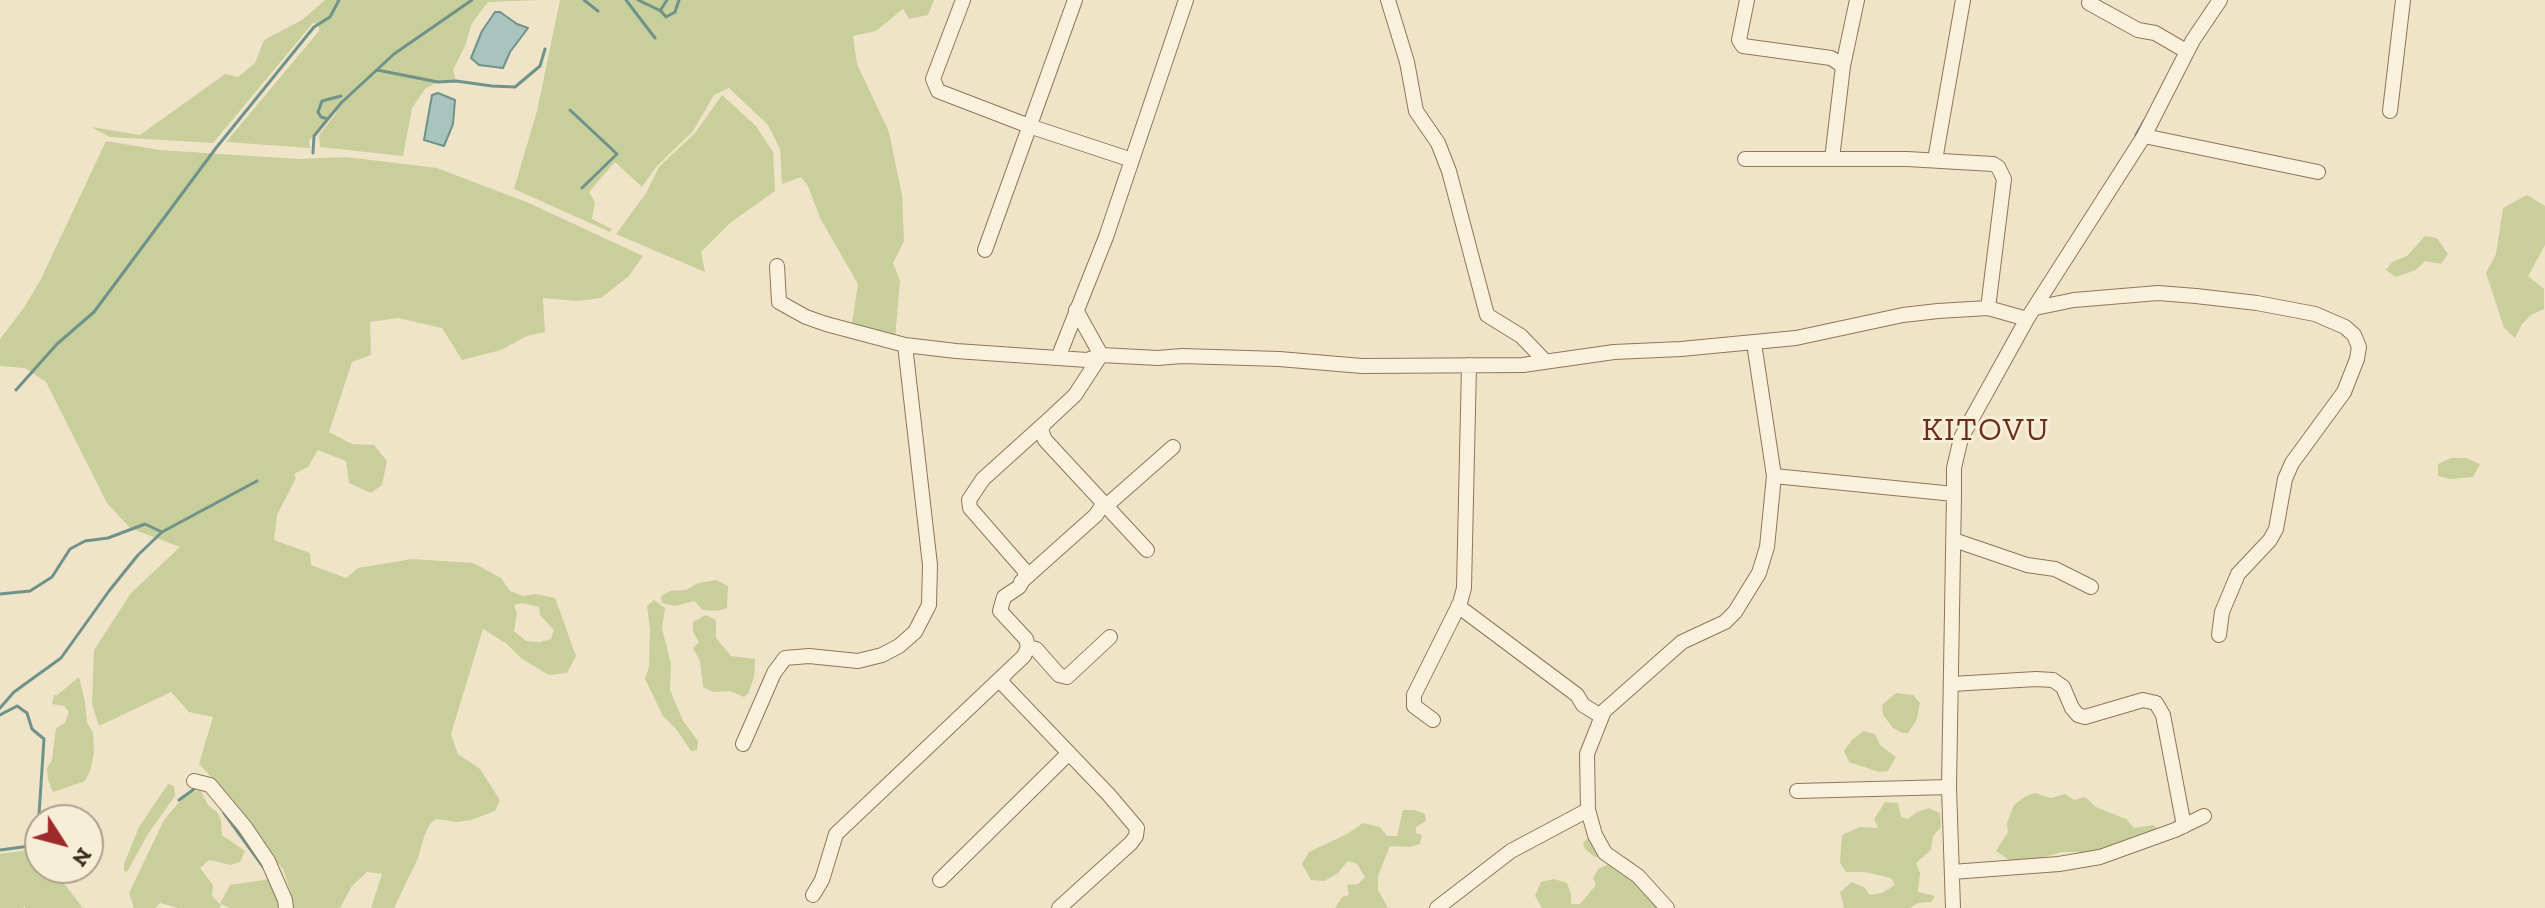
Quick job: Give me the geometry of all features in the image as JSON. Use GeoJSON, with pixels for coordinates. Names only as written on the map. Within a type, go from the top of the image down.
{"type":"FeatureCollection","features":[{"type":"Feature","properties":{"kind":"street"},"geometry":{"type":"LineString","coordinates":[[963,0],[933,79],[935,87],[942,93],[1029,126],[1132,160]]}},
{"type":"Feature","properties":{"kind":"street"},"geometry":{"type":"LineString","coordinates":[[985,250],[1075,0]]}},
{"type":"Feature","properties":{"kind":"street"},"geometry":{"type":"LineString","coordinates":[[1058,358],[1106,237],[1186,0]]}},
{"type":"Feature","properties":{"kind":"street"},"geometry":{"type":"LineString","coordinates":[[1388,0],[1407,62],[1416,111],[1438,143],[1449,171],[1487,315],[1521,336],[1545,361]]}},
{"type":"Feature","properties":{"kind":"street"},"geometry":{"type":"LineString","coordinates":[[1747,0],[1740,28],[1739,40],[1743,46],[1831,58],[1843,66]]}},
{"type":"Feature","properties":{"kind":"street"},"geometry":{"type":"LineString","coordinates":[[1832,159],[1843,66],[1857,0]]}},
{"type":"Feature","properties":{"kind":"street"},"geometry":{"type":"LineString","coordinates":[[1935,160],[1963,0]]}},
{"type":"Feature","properties":{"kind":"street"},"geometry":{"type":"LineString","coordinates":[[1953,908],[1949,787],[1954,468],[1961,438],[2031,313],[2144,136],[2186,51],[2219,0]]}},
{"type":"Feature","properties":{"kind":"street"},"geometry":{"type":"LineString","coordinates":[[2390,111],[2403,0]]}},
{"type":"Feature","properties":{"kind":"street"},"geometry":{"type":"LineString","coordinates":[[2089,3],[2138,30],[2155,33],[2186,51]]}},
{"type":"Feature","properties":{"kind":"street"},"geometry":{"type":"LineString","coordinates":[[2144,136],[2318,172]]}},
{"type":"Feature","properties":{"kind":"street"},"geometry":{"type":"LineString","coordinates":[[1745,159],[1935,160],[1993,164],[2002,172],[2004,179],[1988,308]]}},
{"type":"Feature","properties":{"kind":"street"},"geometry":{"type":"LineString","coordinates":[[777,266],[777,299],[806,317],[826,324],[905,345],[1087,360],[1101,355],[1267,359],[1362,366],[1523,365],[1614,352],[1801,337],[1903,315],[1961,308],[2031,313],[2074,300],[2158,293],[2257,303],[2315,314],[2345,327],[2354,335],[2359,347],[2357,359],[2344,392],[2292,463],[2285,479],[2276,529],[2238,574],[2222,612],[2219,635]]}},
{"type":"Feature","properties":{"kind":"street"},"geometry":{"type":"LineString","coordinates":[[1076,310],[1101,355]]}},
{"type":"Feature","properties":{"kind":"street"},"geometry":{"type":"LineString","coordinates":[[1667,908],[1638,876],[1605,853],[1595,835],[1588,810],[1587,754],[1601,716],[1614,700],[1682,642],[1725,622],[1735,612],[1759,573],[1767,547],[1774,476],[1754,343]]}},
{"type":"Feature","properties":{"kind":"street"},"geometry":{"type":"LineString","coordinates":[[743,744],[779,664],[785,658],[809,656],[858,661],[882,655],[915,632],[929,605],[930,565],[905,345]]}},
{"type":"Feature","properties":{"kind":"street"},"geometry":{"type":"LineString","coordinates":[[1021,583],[1025,571],[970,508],[969,500],[983,479],[1075,395],[1101,355]]}},
{"type":"Feature","properties":{"kind":"street"},"geometry":{"type":"LineString","coordinates":[[1433,720],[1414,706],[1414,695],[1464,588],[1469,365]]}},
{"type":"Feature","properties":{"kind":"street"},"geometry":{"type":"LineString","coordinates":[[1044,424],[1041,430],[1045,440],[1147,550]]}},
{"type":"Feature","properties":{"kind":"street"},"geometry":{"type":"LineString","coordinates":[[813,895],[822,880],[836,834],[1024,656],[1028,647],[1026,639],[1000,611],[1004,597],[1096,515],[1104,503],[1173,447]]}},
{"type":"Feature","properties":{"kind":"street"},"geometry":{"type":"LineString","coordinates":[[1774,476],[1954,494]]}},
{"type":"Feature","properties":{"kind":"street"},"geometry":{"type":"LineString","coordinates":[[1954,540],[2027,565],[2055,569],[2091,587]]}},
{"type":"Feature","properties":{"kind":"street"},"geometry":{"type":"LineString","coordinates":[[1458,606],[1601,716]]}},
{"type":"Feature","properties":{"kind":"street"},"geometry":{"type":"LineString","coordinates":[[1028,647],[1036,649],[1059,675],[1067,677],[1110,637]]}},
{"type":"Feature","properties":{"kind":"street"},"geometry":{"type":"LineString","coordinates":[[1004,675],[1002,683],[1137,828],[1131,843],[1059,908]]}},
{"type":"Feature","properties":{"kind":"street"},"geometry":{"type":"LineString","coordinates":[[1952,684],[2053,680],[2063,687],[2078,715],[2085,717],[2143,700],[2156,703],[2163,715],[2184,826]]}},
{"type":"Feature","properties":{"kind":"street"},"geometry":{"type":"LineString","coordinates":[[940,880],[1069,753]]}},
{"type":"Feature","properties":{"kind":"street"},"geometry":{"type":"LineString","coordinates":[[194,781],[210,785],[245,827],[268,861],[286,908]]}},
{"type":"Feature","properties":{"kind":"street"},"geometry":{"type":"LineString","coordinates":[[1797,791],[1949,787]]}},
{"type":"Feature","properties":{"kind":"street"},"geometry":{"type":"LineString","coordinates":[[1437,908],[1511,851],[1588,810]]}},
{"type":"Feature","properties":{"kind":"street"},"geometry":{"type":"LineString","coordinates":[[1952,872],[2059,864],[2100,857],[2204,816]]}},
{"type":"Feature","properties":{"kind":"green space"},"geometry":{"type":"Polygon","coordinates":[[[325,0],[541,0],[488,2],[472,23],[453,70],[456,81],[438,82],[425,89],[412,108],[403,156],[320,147],[319,135],[335,111],[309,141],[310,148],[226,142],[319,31],[319,24],[313,23],[213,143],[110,137],[91,127],[140,135],[225,74],[238,77],[255,63],[264,40],[302,20],[325,0]]]}},
{"type":"Feature","properties":{"kind":"green space"},"geometry":{"type":"Polygon","coordinates":[[[560,0],[934,0],[928,15],[909,19],[903,9],[876,31],[853,36],[857,64],[889,132],[902,195],[904,241],[893,263],[900,281],[895,339],[851,329],[858,284],[820,218],[808,186],[801,177],[782,184],[780,149],[768,125],[729,88],[714,95],[693,131],[656,167],[642,187],[615,162],[589,192],[595,202],[592,219],[612,229],[610,232],[514,189],[537,111],[560,0]]]}},
{"type":"Feature","properties":{"kind":"green space"},"geometry":{"type":"Polygon","coordinates":[[[722,95],[756,126],[773,152],[775,191],[730,223],[701,252],[705,272],[616,234],[646,193],[659,167],[695,133],[722,95]]]}},
{"type":"Feature","properties":{"kind":"green space"},"geometry":{"type":"Polygon","coordinates":[[[106,141],[160,150],[297,159],[346,157],[437,168],[529,203],[643,256],[629,276],[601,298],[577,301],[543,298],[545,332],[527,336],[501,350],[462,360],[442,328],[398,318],[370,322],[371,355],[352,362],[329,432],[352,444],[374,445],[387,461],[382,485],[371,493],[349,483],[346,461],[318,450],[308,467],[294,474],[296,478],[277,515],[274,540],[310,553],[311,565],[346,578],[358,568],[412,559],[473,563],[501,578],[510,591],[523,596],[536,594],[555,598],[576,656],[567,673],[549,675],[483,629],[451,734],[458,754],[480,769],[500,800],[495,811],[471,820],[436,819],[430,824],[394,908],[371,908],[382,874],[367,872],[352,886],[340,908],[291,908],[291,894],[283,869],[269,854],[231,798],[199,764],[213,717],[189,712],[171,692],[99,726],[92,704],[94,650],[131,593],[180,547],[130,528],[107,503],[46,382],[25,368],[0,366],[0,339],[40,281],[106,141]],[[522,603],[514,605],[517,613],[514,631],[526,641],[551,639],[554,630],[540,615],[539,607],[522,603]]]}},
{"type":"Feature","properties":{"kind":"green space"},"geometry":{"type":"Polygon","coordinates":[[[2527,195],[2545,206],[2545,245],[2528,276],[2544,289],[2544,309],[2522,324],[2515,338],[2504,328],[2486,273],[2496,254],[2503,208],[2527,195]]]}},
{"type":"Feature","properties":{"kind":"green space"},"geometry":{"type":"Polygon","coordinates":[[[2425,236],[2437,238],[2448,254],[2441,264],[2425,261],[2416,270],[2396,277],[2386,270],[2392,262],[2407,256],[2425,236]]]}},
{"type":"Feature","properties":{"kind":"green space"},"geometry":{"type":"Polygon","coordinates":[[[2451,458],[2466,458],[2480,464],[2473,477],[2450,479],[2438,476],[2438,464],[2451,458]]]}},
{"type":"Feature","properties":{"kind":"green space"},"geometry":{"type":"Polygon","coordinates":[[[716,580],[728,586],[727,608],[703,610],[694,601],[675,606],[662,603],[661,596],[670,591],[686,590],[698,583],[716,580]]]}},
{"type":"Feature","properties":{"kind":"green space"},"geometry":{"type":"Polygon","coordinates":[[[654,600],[665,608],[662,629],[671,664],[670,690],[683,721],[698,741],[697,750],[691,751],[663,716],[645,679],[649,667],[647,606],[654,600]]]}},
{"type":"Feature","properties":{"kind":"green space"},"geometry":{"type":"Polygon","coordinates":[[[706,615],[716,620],[716,638],[731,656],[755,659],[754,677],[744,697],[730,691],[713,692],[703,687],[700,661],[693,648],[699,642],[693,632],[693,622],[706,615]]]}},
{"type":"Feature","properties":{"kind":"green space"},"geometry":{"type":"Polygon","coordinates":[[[79,677],[87,722],[93,733],[94,754],[85,781],[53,792],[47,768],[52,760],[56,728],[65,723],[69,712],[64,706],[52,704],[54,694],[56,696],[79,677]]]}},
{"type":"Feature","properties":{"kind":"green space"},"geometry":{"type":"Polygon","coordinates":[[[1896,693],[1913,695],[1920,703],[1917,719],[1908,733],[1893,728],[1883,715],[1882,705],[1896,693]]]}},
{"type":"Feature","properties":{"kind":"green space"},"geometry":{"type":"Polygon","coordinates":[[[1863,731],[1875,734],[1880,745],[1896,757],[1888,771],[1879,772],[1849,762],[1844,751],[1863,731]]]}},
{"type":"Feature","properties":{"kind":"green space"},"geometry":{"type":"Polygon","coordinates":[[[168,784],[174,786],[175,796],[148,834],[127,872],[124,871],[139,827],[168,784]]]}},
{"type":"Feature","properties":{"kind":"green space"},"geometry":{"type":"Polygon","coordinates":[[[200,790],[208,805],[218,813],[222,835],[245,851],[240,862],[231,865],[209,860],[200,868],[213,885],[212,896],[220,904],[230,885],[270,879],[280,908],[230,908],[221,904],[220,908],[178,908],[160,903],[155,908],[134,908],[129,893],[164,820],[186,794],[200,790]]]}},
{"type":"Feature","properties":{"kind":"green space"},"geometry":{"type":"Polygon","coordinates":[[[2035,793],[2051,798],[2065,794],[2074,800],[2085,797],[2096,807],[2126,819],[2134,828],[2154,825],[2159,831],[2102,852],[2062,852],[2033,860],[2009,860],[1996,851],[2008,832],[2007,823],[2014,805],[2035,793]]]}},
{"type":"Feature","properties":{"kind":"green space"},"geometry":{"type":"Polygon","coordinates":[[[1885,802],[1898,803],[1901,817],[1908,819],[1929,808],[1940,813],[1941,827],[1933,836],[1931,850],[1916,863],[1920,873],[1918,892],[1935,896],[1931,902],[1918,903],[1910,908],[1844,908],[1840,892],[1852,882],[1865,888],[1870,895],[1882,893],[1895,885],[1891,878],[1865,872],[1846,872],[1840,863],[1842,835],[1860,827],[1878,828],[1874,819],[1885,802]]]}},
{"type":"Feature","properties":{"kind":"green space"},"geometry":{"type":"Polygon","coordinates":[[[1403,810],[1425,814],[1426,821],[1416,827],[1416,833],[1422,835],[1420,844],[1390,846],[1378,876],[1378,890],[1388,908],[1335,908],[1342,897],[1349,895],[1347,885],[1358,884],[1365,877],[1357,864],[1348,861],[1337,874],[1324,881],[1311,880],[1302,864],[1309,852],[1363,823],[1380,827],[1387,836],[1397,836],[1403,810]]]}},
{"type":"Feature","properties":{"kind":"green space"},"geometry":{"type":"Polygon","coordinates":[[[1589,837],[1617,857],[1624,856],[1643,870],[1657,887],[1657,908],[1542,908],[1535,896],[1541,882],[1554,879],[1567,883],[1571,904],[1580,904],[1596,885],[1593,878],[1599,868],[1607,865],[1607,858],[1595,857],[1585,849],[1583,843],[1589,837]]]}},
{"type":"Feature","properties":{"kind":"green space"},"geometry":{"type":"Polygon","coordinates":[[[22,851],[24,884],[64,884],[83,908],[25,908],[25,905],[23,908],[0,908],[0,854],[22,851]]]}},
{"type":"Feature","properties":{"kind":"water"},"geometry":{"type":"Polygon","coordinates":[[[495,12],[528,28],[510,52],[503,68],[479,65],[471,58],[482,31],[495,12]]]}},
{"type":"Feature","properties":{"kind":"water"},"geometry":{"type":"Polygon","coordinates":[[[438,93],[455,100],[453,124],[444,146],[424,140],[432,95],[438,93]]]}},
{"type":"Feature","properties":{"kind":"waterway"},"geometry":{"type":"LineString","coordinates":[[16,390],[57,344],[94,312],[216,148],[314,27],[330,17],[339,0]]}},
{"type":"Feature","properties":{"kind":"waterway"},"geometry":{"type":"LineString","coordinates":[[313,153],[314,136],[341,103],[394,54],[472,0]]}},
{"type":"Feature","properties":{"kind":"waterway"},"geometry":{"type":"LineString","coordinates":[[584,0],[598,11]]}},
{"type":"Feature","properties":{"kind":"waterway"},"geometry":{"type":"LineString","coordinates":[[626,0],[655,38]]}},
{"type":"Feature","properties":{"kind":"waterway"},"geometry":{"type":"LineString","coordinates":[[638,0],[661,11],[666,17],[675,12],[679,0]]}},
{"type":"Feature","properties":{"kind":"waterway"},"geometry":{"type":"LineString","coordinates":[[660,11],[667,0]]}},
{"type":"Feature","properties":{"kind":"waterway"},"geometry":{"type":"LineString","coordinates":[[377,70],[438,82],[515,87],[540,66],[545,49]]}},
{"type":"Feature","properties":{"kind":"waterway"},"geometry":{"type":"LineString","coordinates":[[328,119],[318,112],[322,101],[341,96]]}},
{"type":"Feature","properties":{"kind":"waterway"},"geometry":{"type":"LineString","coordinates":[[570,110],[617,154],[582,188]]}},
{"type":"Feature","properties":{"kind":"waterway"},"geometry":{"type":"LineString","coordinates":[[2136,135],[2144,121]]}},
{"type":"Feature","properties":{"kind":"waterway"},"geometry":{"type":"LineString","coordinates":[[0,708],[14,692],[61,658],[109,591],[138,555],[162,532],[257,481]]}},
{"type":"Feature","properties":{"kind":"waterway"},"geometry":{"type":"LineString","coordinates":[[0,594],[30,591],[52,577],[70,549],[85,541],[108,538],[145,524],[162,532]]}},
{"type":"Feature","properties":{"kind":"waterway"},"geometry":{"type":"LineString","coordinates":[[0,715],[17,706],[27,713],[32,729],[44,739],[37,845],[0,850]]}},
{"type":"Feature","properties":{"kind":"waterway"},"geometry":{"type":"LineString","coordinates":[[179,800],[197,787]]}},
{"type":"Feature","properties":{"kind":"waterway"},"geometry":{"type":"LineString","coordinates":[[224,813],[264,868]]}},
{"type":"Feature","properties":{"kind":"district","name":"KITOVU"},"geometry":{"type":"Point","coordinates":[1986,431]}}]}
